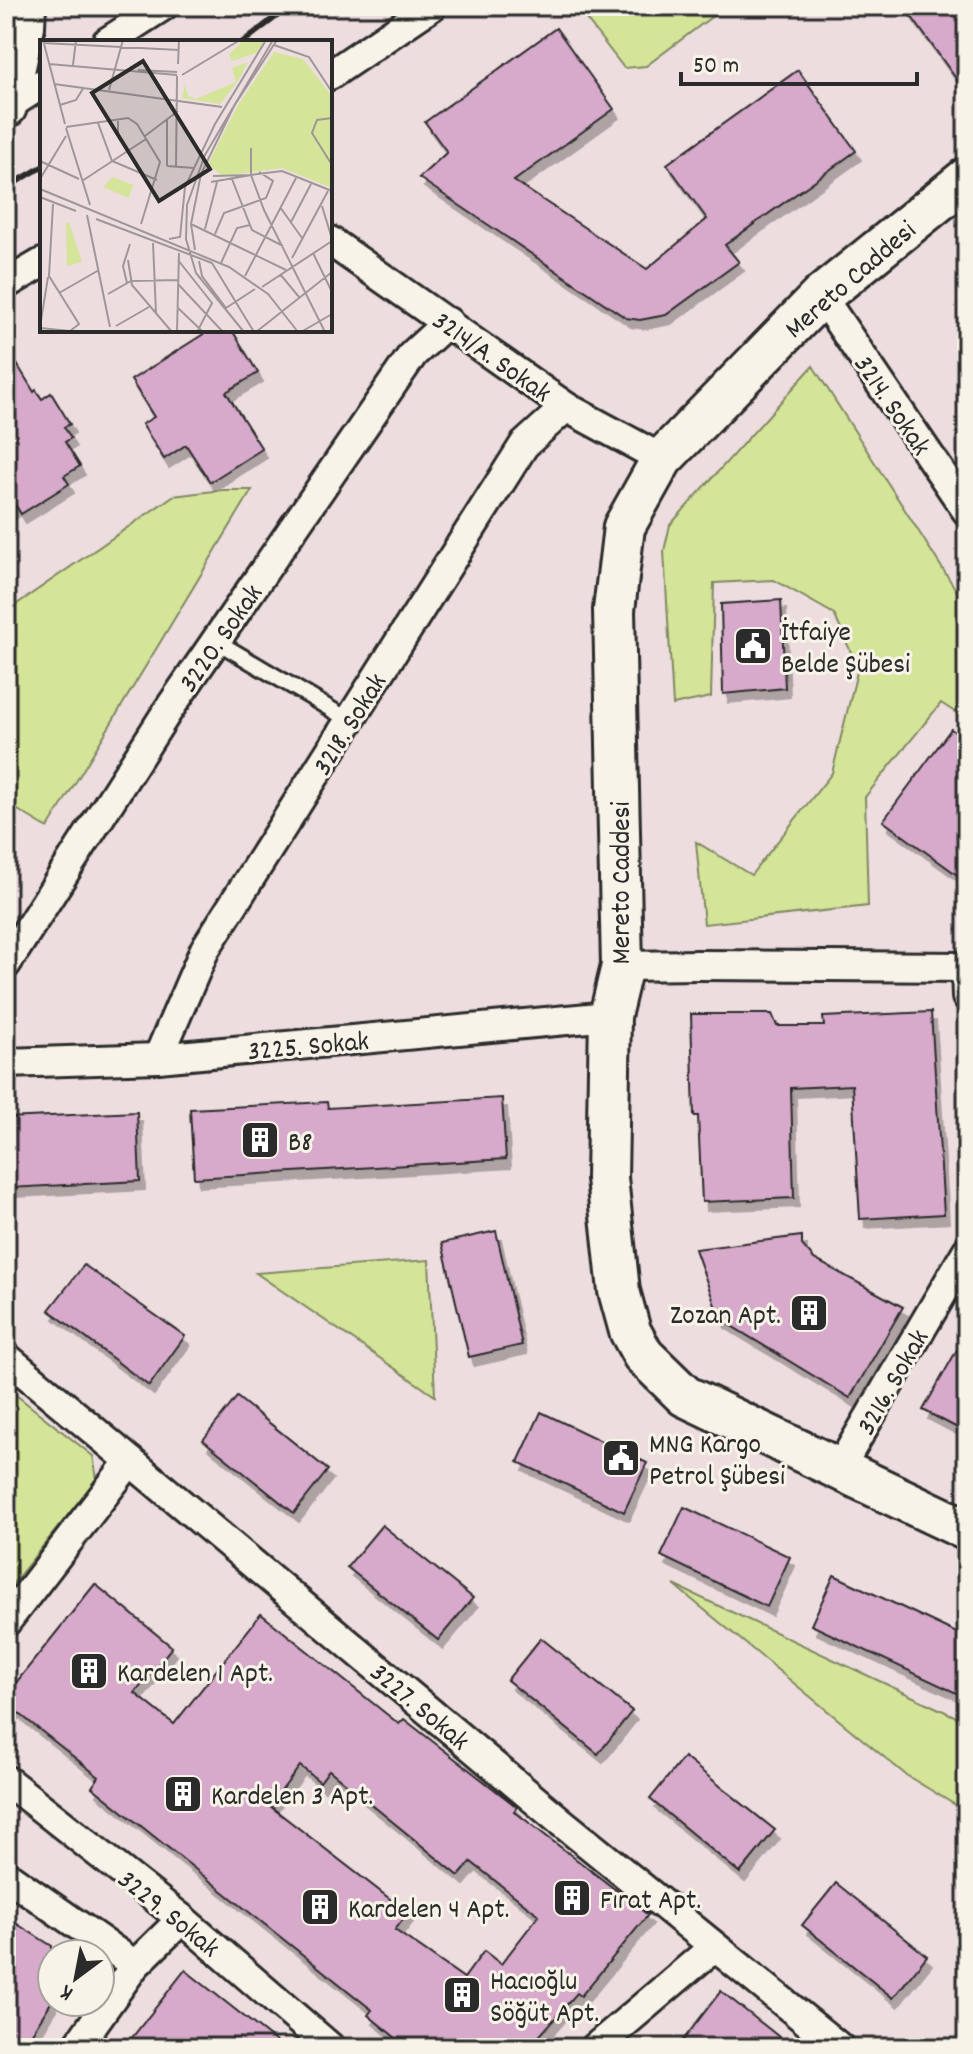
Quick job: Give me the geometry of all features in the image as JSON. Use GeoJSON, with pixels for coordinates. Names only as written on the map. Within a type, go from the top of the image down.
{"type":"FeatureCollection","features":[{"type":"Feature","properties":{"kind":"street"},"geometry":{"type":"LineString","coordinates":[[6,107],[24,26],[25,6]]}},
{"type":"Feature","properties":{"kind":"street"},"geometry":{"type":"LineString","coordinates":[[110,40],[163,6]]}},
{"type":"Feature","properties":{"kind":"street"},"geometry":{"type":"LineString","coordinates":[[332,74],[432,6]]}},
{"type":"Feature","properties":{"kind":"street"},"geometry":{"type":"LineString","coordinates":[[6,107],[40,85]]}},
{"type":"Feature","properties":{"kind":"street","name":"Mereto Caddesi"},"geometry":{"type":"LineString","coordinates":[[967,178],[821,296],[662,459],[624,527],[614,610],[622,966],[610,1016],[608,1191],[619,1291],[636,1343],[643,1355],[685,1396],[967,1530]]}},
{"type":"Feature","properties":{"kind":"street"},"geometry":{"type":"LineString","coordinates":[[821,296],[882,278],[967,207]]}},
{"type":"Feature","properties":{"kind":"street","name":"3214/A. Sokak"},"geometry":{"type":"LineString","coordinates":[[332,242],[566,407],[662,459]]}},
{"type":"Feature","properties":{"kind":"street"},"geometry":{"type":"LineString","coordinates":[[6,284],[40,264]]}},
{"type":"Feature","properties":{"kind":"street","name":"3214. Sokak"},"geometry":{"type":"LineString","coordinates":[[821,296],[967,511]]}},
{"type":"Feature","properties":{"kind":"street","name":"3220. Sokak"},"geometry":{"type":"LineString","coordinates":[[6,964],[167,712],[413,354],[448,322]]}},
{"type":"Feature","properties":{"kind":"street","name":"3218. Sokak"},"geometry":{"type":"LineString","coordinates":[[158,1058],[205,949],[524,445],[566,407]]}},
{"type":"Feature","properties":{"kind":"street"},"geometry":{"type":"LineString","coordinates":[[622,966],[966,967],[967,997]]}},
{"type":"Feature","properties":{"kind":"street","name":"3225. Sokak"},"geometry":{"type":"LineString","coordinates":[[6,1063],[158,1058],[610,1016]]}},
{"type":"Feature","properties":{"kind":"street","name":"3216. Sokak"},"geometry":{"type":"LineString","coordinates":[[839,1469],[967,1251]]}},
{"type":"Feature","properties":{"kind":"street","name":"3227. Sokak"},"geometry":{"type":"LineString","coordinates":[[6,1357],[560,1821],[840,2048]]}},
{"type":"Feature","properties":{"kind":"street"},"geometry":{"type":"LineString","coordinates":[[6,1622],[130,1461]]}},
{"type":"Feature","properties":{"kind":"street","name":"3229. Sokak"},"geometry":{"type":"LineString","coordinates":[[6,1780],[182,1919],[331,2048]]}},
{"type":"Feature","properties":{"kind":"street"},"geometry":{"type":"LineString","coordinates":[[6,1875],[135,1965]]}},
{"type":"Feature","properties":{"kind":"street"},"geometry":{"type":"LineString","coordinates":[[76,2048],[135,1965],[182,1919]]}},
{"type":"Feature","properties":{"kind":"street"},"geometry":{"type":"LineString","coordinates":[[595,2048],[714,1947]]}},
{"type":"Feature","properties":{"kind":"lane"},"geometry":{"type":"LineString","coordinates":[[216,641],[349,720]]}},
{"type":"Feature","properties":{"kind":"green space"},"geometry":{"type":"Polygon","coordinates":[[[576,6],[726,6],[646,66],[624,68],[576,6]]]}},
{"type":"Feature","properties":{"kind":"green space"},"geometry":{"type":"Polygon","coordinates":[[[813,366],[967,607],[967,720],[941,703],[865,797],[868,906],[704,924],[696,842],[751,875],[832,773],[858,668],[834,614],[774,580],[714,583],[711,697],[673,705],[664,551],[670,525],[813,366]]]}},
{"type":"Feature","properties":{"kind":"green space"},"geometry":{"type":"Polygon","coordinates":[[[252,490],[48,828],[6,803],[6,620],[17,604],[173,496],[252,490]]]}},
{"type":"Feature","properties":{"kind":"green space"},"geometry":{"type":"Polygon","coordinates":[[[429,1260],[435,1396],[256,1273],[429,1260]]]}},
{"type":"Feature","properties":{"kind":"green space"},"geometry":{"type":"Polygon","coordinates":[[[6,1387],[93,1456],[97,1479],[6,1592],[6,1387]]]}},
{"type":"Feature","properties":{"kind":"green space"},"geometry":{"type":"Polygon","coordinates":[[[674,1585],[967,1722],[967,1812],[906,1775],[674,1585]]]}},
{"type":"Feature","properties":{"kind":"building"},"geometry":{"type":"Polygon","coordinates":[[[904,6],[967,6],[967,94],[904,6]]]}},
{"type":"Feature","properties":{"kind":"building"},"geometry":{"type":"Polygon","coordinates":[[[556,28],[614,109],[514,181],[647,269],[707,219],[667,164],[798,70],[856,151],[725,245],[739,262],[666,315],[640,320],[626,318],[419,178],[447,152],[425,122],[556,28]]]}},
{"type":"Feature","properties":{"kind":"building"},"geometry":{"type":"Polygon","coordinates":[[[207,332],[233,332],[258,373],[226,392],[262,449],[210,482],[186,445],[164,459],[142,424],[154,417],[131,380],[207,332]]]}},
{"type":"Feature","properties":{"kind":"building"},"geometry":{"type":"Polygon","coordinates":[[[6,346],[34,392],[36,390],[42,399],[51,393],[70,424],[64,427],[71,438],[65,442],[80,466],[64,476],[69,484],[21,514],[16,506],[6,513],[6,346]]]}},
{"type":"Feature","properties":{"kind":"building","name":"İtfaiye Belde Şübesi"},"geometry":{"type":"Polygon","coordinates":[[[781,600],[785,688],[723,694],[721,604],[781,600]]]}},
{"type":"Feature","properties":{"kind":"building"},"geometry":{"type":"Polygon","coordinates":[[[951,729],[967,741],[967,882],[883,821],[951,729]]]}},
{"type":"Feature","properties":{"kind":"building"},"geometry":{"type":"Polygon","coordinates":[[[931,1012],[944,1214],[860,1219],[852,1085],[791,1088],[794,1198],[702,1202],[698,1116],[694,1116],[691,1014],[772,1014],[777,1026],[824,1026],[823,1017],[931,1012]]]}},
{"type":"Feature","properties":{"kind":"building"},"geometry":{"type":"Polygon","coordinates":[[[502,1098],[506,1159],[194,1178],[190,1109],[327,1102],[328,1108],[502,1098]]]}},
{"type":"Feature","properties":{"kind":"building"},"geometry":{"type":"Polygon","coordinates":[[[137,1112],[140,1181],[10,1188],[6,1118],[137,1112]]]}},
{"type":"Feature","properties":{"kind":"building"},"geometry":{"type":"Polygon","coordinates":[[[496,1231],[522,1345],[469,1357],[442,1243],[496,1231]]]}},
{"type":"Feature","properties":{"kind":"building","name":"Zozan Apt."},"geometry":{"type":"Polygon","coordinates":[[[802,1236],[802,1245],[814,1259],[903,1307],[850,1398],[720,1319],[695,1249],[802,1236]]]}},
{"type":"Feature","properties":{"kind":"building"},"geometry":{"type":"Polygon","coordinates":[[[84,1265],[185,1336],[149,1386],[49,1310],[84,1265]]]}},
{"type":"Feature","properties":{"kind":"building"},"geometry":{"type":"Polygon","coordinates":[[[967,1332],[967,1433],[923,1410],[967,1332]]]}},
{"type":"Feature","properties":{"kind":"building"},"geometry":{"type":"Polygon","coordinates":[[[237,1397],[328,1470],[294,1513],[203,1440],[237,1397]]]}},
{"type":"Feature","properties":{"kind":"building"},"geometry":{"type":"Polygon","coordinates":[[[541,1412],[647,1463],[624,1512],[518,1462],[541,1412]]]}},
{"type":"Feature","properties":{"kind":"building"},"geometry":{"type":"Polygon","coordinates":[[[684,1507],[790,1557],[767,1607],[661,1556],[684,1507]]]}},
{"type":"Feature","properties":{"kind":"building"},"geometry":{"type":"Polygon","coordinates":[[[382,1525],[473,1598],[438,1640],[347,1567],[382,1525]]]}},
{"type":"Feature","properties":{"kind":"building"},"geometry":{"type":"Polygon","coordinates":[[[834,1575],[967,1638],[967,1698],[811,1625],[834,1575]]]}},
{"type":"Feature","properties":{"kind":"building"},"geometry":{"type":"Polygon","coordinates":[[[95,1584],[172,1647],[135,1693],[174,1724],[261,1614],[399,1724],[404,1719],[517,1807],[514,1811],[648,1915],[581,1996],[577,1993],[529,2048],[408,2048],[368,2015],[372,2010],[92,1787],[99,1777],[6,1703],[6,1695],[95,1584]],[[300,1766],[270,1806],[408,1913],[395,1930],[464,1978],[484,1951],[501,1964],[539,1915],[471,1862],[459,1876],[329,1770],[320,1782],[300,1766]]]}},
{"type":"Feature","properties":{"kind":"building"},"geometry":{"type":"Polygon","coordinates":[[[541,1638],[632,1711],[598,1754],[507,1680],[541,1638]]]}},
{"type":"Feature","properties":{"kind":"building"},"geometry":{"type":"Polygon","coordinates":[[[684,1757],[775,1830],[740,1873],[650,1799],[684,1757]]]}},
{"type":"Feature","properties":{"kind":"building"},"geometry":{"type":"Polygon","coordinates":[[[836,1883],[927,1956],[893,1998],[802,1925],[836,1883]]]}},
{"type":"Feature","properties":{"kind":"building"},"geometry":{"type":"Polygon","coordinates":[[[6,1917],[39,1938],[36,1938],[36,2018],[41,2018],[23,2047],[6,2037],[6,1917]]]}},
{"type":"Feature","properties":{"kind":"building"},"geometry":{"type":"Polygon","coordinates":[[[185,1970],[284,2048],[124,2048],[185,1970]]]}},
{"type":"Feature","properties":{"kind":"building"},"geometry":{"type":"Polygon","coordinates":[[[721,1991],[793,2048],[677,2048],[721,1991]]]}},
{"type":"Feature","properties":{"kind":"railway"},"geometry":{"type":"LineString","coordinates":[[246,40],[290,6]]}},
{"type":"Feature","properties":{"kind":"railway"},"geometry":{"type":"LineString","coordinates":[[6,188],[40,168]]}},
{"type":"Feature","properties":{"kind":"place","name":"İtfaiye Belde Şübesi"},"geometry":{"type":"Point","coordinates":[753,646]}},
{"type":"Feature","properties":{"kind":"place","name":"B8"},"geometry":{"type":"Point","coordinates":[260,1140]}},
{"type":"Feature","properties":{"kind":"place","name":"Zozan Apt."},"geometry":{"type":"Point","coordinates":[809,1313]}},
{"type":"Feature","properties":{"kind":"place","name":"MNG Kargo Petrol Şübesi"},"geometry":{"type":"Point","coordinates":[621,1458]}},
{"type":"Feature","properties":{"kind":"place","name":"Kardelen 1 Apt."},"geometry":{"type":"Point","coordinates":[89,1671]}},
{"type":"Feature","properties":{"kind":"place","name":"Kardelen 3 Apt."},"geometry":{"type":"Point","coordinates":[183,1794]}},
{"type":"Feature","properties":{"kind":"place","name":"Fırat Apt."},"geometry":{"type":"Point","coordinates":[572,1898]}},
{"type":"Feature","properties":{"kind":"place","name":"Kardelen 4 Apt."},"geometry":{"type":"Point","coordinates":[320,1907]}},
{"type":"Feature","properties":{"kind":"place","name":"Hacıoğlu Söğüt Apt."},"geometry":{"type":"Point","coordinates":[462,1995]}}]}
